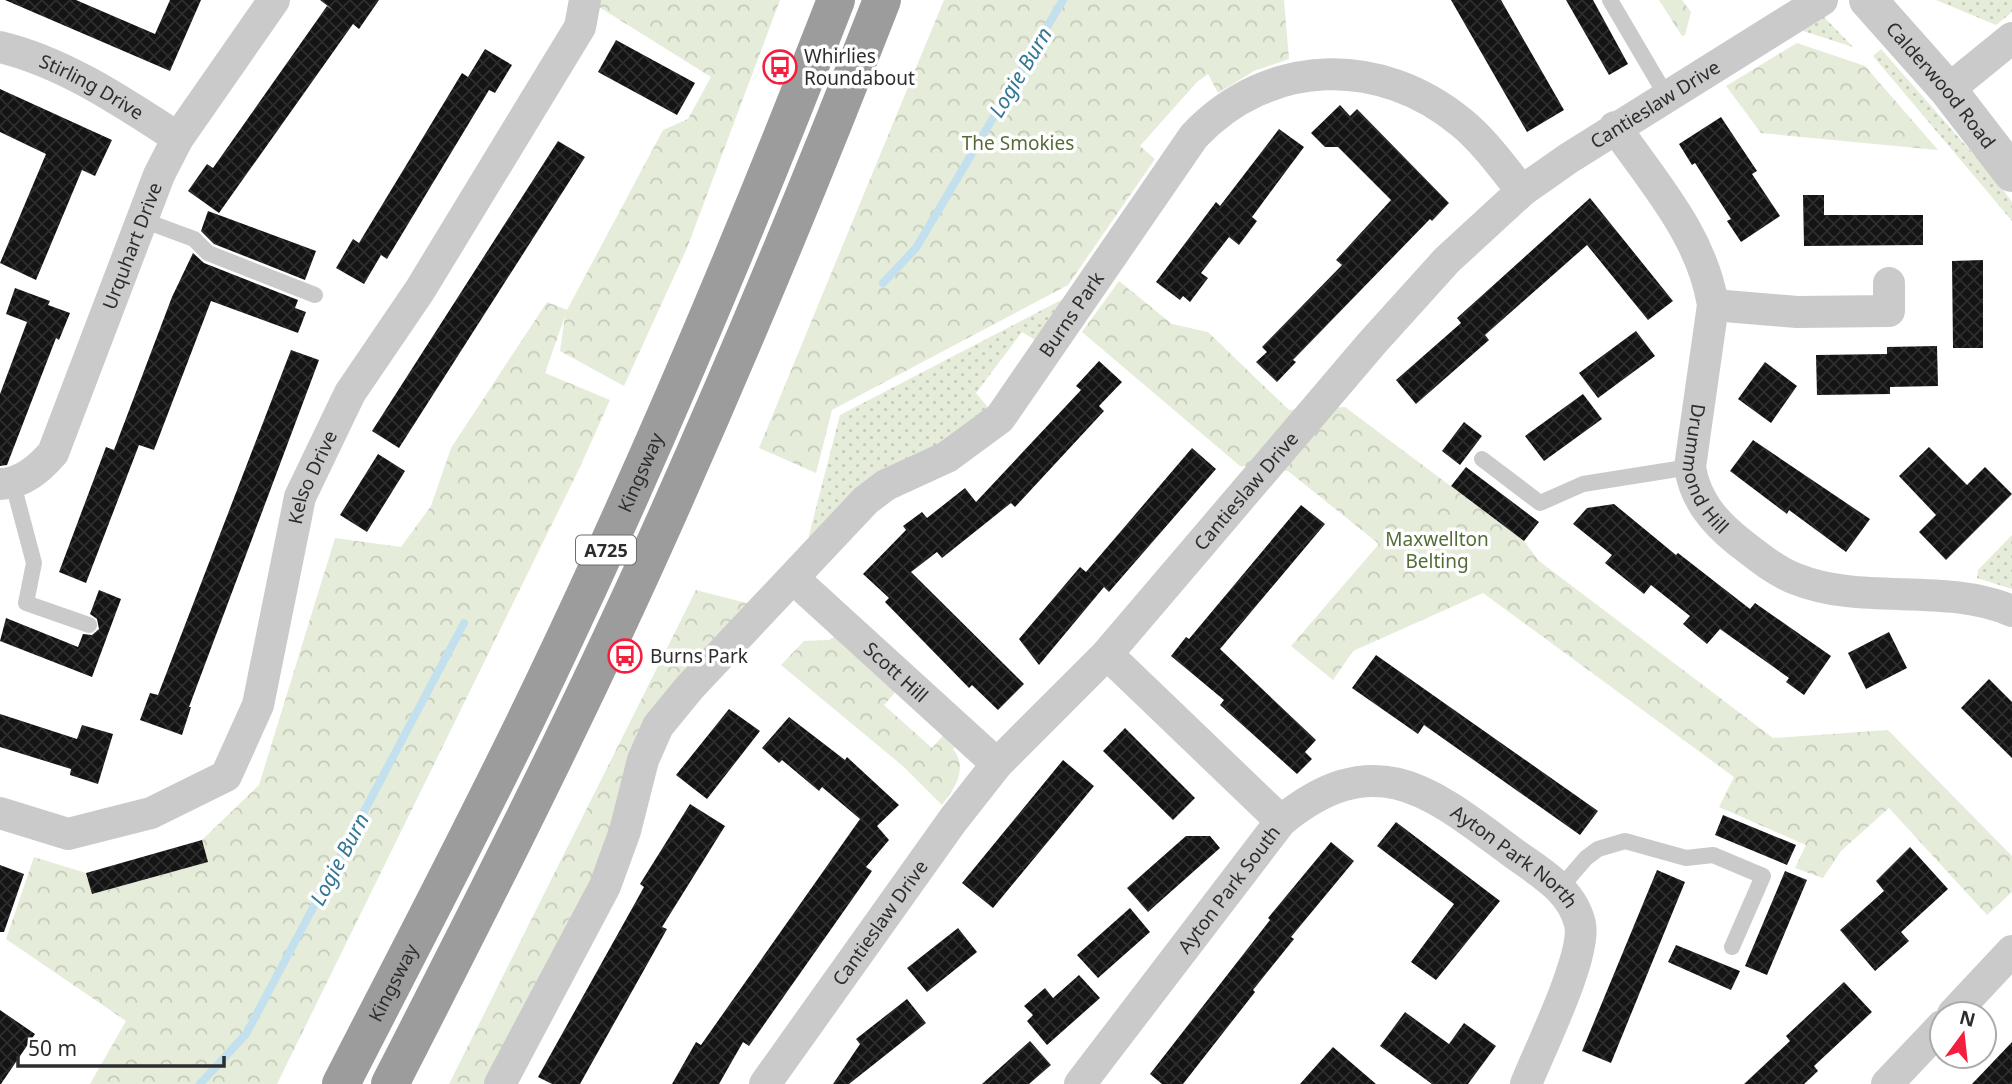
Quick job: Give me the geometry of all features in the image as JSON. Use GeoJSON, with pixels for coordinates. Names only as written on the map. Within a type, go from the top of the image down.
{"type":"FeatureCollection","features":[{"type":"Feature","properties":{"kind":"highway","name":"Kingsway"},"geometry":{"type":"LineString","coordinates":[[341,1084],[496,782],[622,515],[742,239],[836,0]]}},
{"type":"Feature","properties":{"kind":"highway","name":"A725"},"geometry":{"type":"LineString","coordinates":[[390,1084],[481,908],[645,564],[801,206],[882,0]]}},
{"type":"Feature","properties":{"kind":"street","name":"Urquhart Drive"},"geometry":{"type":"LineString","coordinates":[[7,484],[41,467],[53,453],[140,219],[178,138],[274,0]]}},
{"type":"Feature","properties":{"kind":"street","name":"Kelso Drive"},"geometry":{"type":"LineString","coordinates":[[1,816],[68,834],[151,813],[226,776],[258,705],[300,497],[350,393],[420,290],[580,27],[585,0]]}},
{"type":"Feature","properties":{"kind":"street","name":"Cantieslaw Drive"},"geometry":{"type":"LineString","coordinates":[[765,1084],[953,820],[997,764],[1107,654],[1413,295],[1522,191],[1615,127],[1822,0]]}},
{"type":"Feature","properties":{"kind":"street","name":"Calderwood Road"},"geometry":{"type":"LineString","coordinates":[[1868,0],[1948,90],[2012,173]]}},
{"type":"Feature","properties":{"kind":"street"},"geometry":{"type":"LineString","coordinates":[[1948,90],[2012,38]]}},
{"type":"Feature","properties":{"kind":"street","name":"Stirling Drive"},"geometry":{"type":"LineString","coordinates":[[0,47],[37,60],[111,95],[178,138]]}},
{"type":"Feature","properties":{"kind":"street","name":"Burns Park"},"geometry":{"type":"LineString","coordinates":[[500,1084],[605,886],[625,831],[643,760],[658,726],[690,687],[866,500],[886,485],[947,457],[1000,418],[1194,136],[1231,103],[1262,88],[1318,74],[1357,75],[1388,81],[1436,105],[1465,125],[1522,191]]}},
{"type":"Feature","properties":{"kind":"street","name":"Drummond Hill"},"geometry":{"type":"LineString","coordinates":[[1615,127],[1692,239],[1706,272],[1713,304],[1690,467],[1700,500],[1722,528],[1777,569],[1796,579],[1847,589],[1962,597],[2012,611]]}},
{"type":"Feature","properties":{"kind":"street"},"geometry":{"type":"LineString","coordinates":[[1713,304],[1797,312],[1889,311],[1889,283]]}},
{"type":"Feature","properties":{"kind":"street","name":"Scott Hill"},"geometry":{"type":"LineString","coordinates":[[794,579],[997,764]]}},
{"type":"Feature","properties":{"kind":"street","name":"Ayton Park South"},"geometry":{"type":"LineString","coordinates":[[1080,1084],[1281,821],[1107,654]]}},
{"type":"Feature","properties":{"kind":"street","name":"Ayton Park North"},"geometry":{"type":"LineString","coordinates":[[1281,821],[1303,804],[1334,788],[1365,781],[1400,784],[1442,802],[1561,887],[1580,923],[1580,945],[1526,1084]]}},
{"type":"Feature","properties":{"kind":"street"},"geometry":{"type":"LineString","coordinates":[[1966,1000],[2012,951]]}},
{"type":"Feature","properties":{"kind":"street"},"geometry":{"type":"LineString","coordinates":[[1887,1084],[1928,1041]]}},
{"type":"Feature","properties":{"kind":"lane"},"geometry":{"type":"LineString","coordinates":[[1610,0],[1667,97]]}},
{"type":"Feature","properties":{"kind":"lane"},"geometry":{"type":"LineString","coordinates":[[140,219],[194,239],[208,253],[315,295]]}},
{"type":"Feature","properties":{"kind":"lane"},"geometry":{"type":"LineString","coordinates":[[1482,459],[1540,503],[1583,484],[1690,467]]}},
{"type":"Feature","properties":{"kind":"lane"},"geometry":{"type":"LineString","coordinates":[[7,484],[34,563],[26,603],[89,625]]}},
{"type":"Feature","properties":{"kind":"lane"},"geometry":{"type":"LineString","coordinates":[[1561,887],[1586,858],[1611,844],[1639,843],[1686,858],[1713,855],[1763,876],[1732,947]]}},
{"type":"Feature","properties":{"kind":"green space"},"geometry":{"type":"Polygon","coordinates":[[[599,0],[780,0],[687,248],[624,386],[560,351],[565,316],[545,373],[610,400],[580,467],[277,1084],[90,1084],[126,1021],[6,939],[34,857],[86,873],[92,894],[208,862],[202,840],[259,785],[335,538],[401,547],[431,506],[451,448],[547,302],[567,310],[663,130],[688,119],[711,77],[599,7],[599,0]]]}},
{"type":"Feature","properties":{"kind":"green space","name":"The Smokies"},"geometry":{"type":"Polygon","coordinates":[[[944,0],[1284,0],[1289,59],[1254,71],[1218,93],[1208,74],[1197,82],[1140,146],[1155,159],[1068,285],[832,410],[816,473],[759,448],[944,0]]]}},
{"type":"Feature","properties":{"kind":"green space"},"geometry":{"type":"Polygon","coordinates":[[[1659,0],[1682,0],[1691,12],[1685,35],[1682,36],[1659,0]]]}},
{"type":"Feature","properties":{"kind":"green space"},"geometry":{"type":"Polygon","coordinates":[[[1936,0],[2012,0],[2012,12],[1996,25],[1936,0]]]}},
{"type":"Feature","properties":{"kind":"green space"},"geometry":{"type":"Polygon","coordinates":[[[1823,16],[1853,47],[1800,30],[1823,16]]]}},
{"type":"Feature","properties":{"kind":"green space"},"geometry":{"type":"Polygon","coordinates":[[[1797,43],[1865,66],[1938,150],[1761,133],[1726,86],[1797,43]]]}},
{"type":"Feature","properties":{"kind":"green space"},"geometry":{"type":"Polygon","coordinates":[[[1881,49],[1996,180],[2012,202],[2012,221],[1873,56],[1881,49]]]}},
{"type":"Feature","properties":{"kind":"green space","name":"Maxwellton Belting"},"geometry":{"type":"Polygon","coordinates":[[[1119,281],[1172,324],[1208,332],[1289,410],[1345,407],[1524,541],[1539,561],[1773,738],[1888,730],[2012,856],[2012,892],[1987,915],[1889,808],[1841,851],[1823,878],[1795,868],[1806,845],[1719,807],[1734,777],[1483,593],[1353,651],[1333,680],[1291,646],[1379,544],[1288,471],[1240,466],[1082,332],[1119,281]]]}},
{"type":"Feature","properties":{"kind":"green space"},"geometry":{"type":"Polygon","coordinates":[[[1063,299],[1040,343],[1022,332],[976,393],[990,410],[810,543],[809,535],[840,415],[1063,299]]]}},
{"type":"Feature","properties":{"kind":"green space"},"geometry":{"type":"Polygon","coordinates":[[[2012,535],[2012,589],[1977,578],[1978,570],[2012,535]]]}},
{"type":"Feature","properties":{"kind":"green space"},"geometry":{"type":"Polygon","coordinates":[[[696,590],[754,605],[683,680],[601,866],[490,1084],[449,1084],[696,590]]]}},
{"type":"Feature","properties":{"kind":"green space"},"geometry":{"type":"Polygon","coordinates":[[[839,633],[899,688],[884,705],[932,748],[947,731],[959,742],[953,749],[958,756],[960,771],[942,805],[904,767],[781,665],[804,641],[829,640],[839,633]]]}},
{"type":"Feature","properties":{"kind":"building"},"geometry":{"type":"Polygon","coordinates":[[[5,0],[76,0],[155,34],[170,0],[201,0],[170,71],[5,0]]]}},
{"type":"Feature","properties":{"kind":"building"},"geometry":{"type":"Polygon","coordinates":[[[320,0],[379,0],[359,29],[353,24],[219,213],[188,191],[207,164],[213,168],[327,6],[333,10],[320,0]]]}},
{"type":"Feature","properties":{"kind":"building"},"geometry":{"type":"Polygon","coordinates":[[[1451,0],[1501,0],[1564,110],[1527,132],[1451,0]]]}},
{"type":"Feature","properties":{"kind":"building"},"geometry":{"type":"Polygon","coordinates":[[[1566,0],[1593,0],[1628,64],[1609,75],[1566,0]]]}},
{"type":"Feature","properties":{"kind":"building"},"geometry":{"type":"Polygon","coordinates":[[[616,40],[695,83],[677,115],[598,72],[616,40]]]}},
{"type":"Feature","properties":{"kind":"building"},"geometry":{"type":"Polygon","coordinates":[[[485,49],[512,65],[495,93],[489,90],[387,259],[381,255],[364,284],[336,268],[353,239],[359,243],[462,73],[468,77],[485,49]]]}},
{"type":"Feature","properties":{"kind":"building"},"geometry":{"type":"Polygon","coordinates":[[[0,89],[112,140],[95,176],[82,170],[36,280],[0,263],[46,154],[0,132],[0,89]]]}},
{"type":"Feature","properties":{"kind":"building"},"geometry":{"type":"Polygon","coordinates":[[[1340,105],[1350,116],[1357,109],[1449,203],[1432,221],[1430,219],[1293,360],[1296,362],[1277,382],[1256,362],[1267,352],[1262,347],[1342,265],[1336,260],[1391,200],[1338,147],[1325,147],[1311,133],[1340,105]]]}},
{"type":"Feature","properties":{"kind":"building"},"geometry":{"type":"Polygon","coordinates":[[[1721,117],[1757,171],[1752,174],[1780,216],[1741,242],[1727,221],[1731,219],[1695,163],[1692,165],[1679,144],[1721,117]]]}},
{"type":"Feature","properties":{"kind":"building"},"geometry":{"type":"Polygon","coordinates":[[[1279,129],[1304,147],[1252,217],[1257,221],[1239,245],[1229,237],[1201,273],[1208,278],[1190,302],[1183,296],[1180,300],[1156,282],[1216,202],[1220,206],[1279,129]]]}},
{"type":"Feature","properties":{"kind":"building"},"geometry":{"type":"Polygon","coordinates":[[[558,141],[585,157],[399,448],[372,431],[558,141]]]}},
{"type":"Feature","properties":{"kind":"building"},"geometry":{"type":"Polygon","coordinates":[[[1803,195],[1824,195],[1824,215],[1923,215],[1923,245],[1804,246],[1803,195]]]}},
{"type":"Feature","properties":{"kind":"building"},"geometry":{"type":"Polygon","coordinates":[[[1590,198],[1673,301],[1648,320],[1587,245],[1485,335],[1489,340],[1416,404],[1396,380],[1461,323],[1457,318],[1590,198]]]}},
{"type":"Feature","properties":{"kind":"building"},"geometry":{"type":"Polygon","coordinates":[[[208,211],[316,251],[305,280],[214,244],[201,231],[208,211]]]}},
{"type":"Feature","properties":{"kind":"building"},"geometry":{"type":"Polygon","coordinates":[[[193,253],[204,263],[298,300],[295,308],[306,312],[298,333],[211,301],[154,450],[139,445],[86,583],[59,572],[106,447],[114,450],[172,297],[193,253]]]}},
{"type":"Feature","properties":{"kind":"building"},"geometry":{"type":"Polygon","coordinates":[[[1983,260],[1983,348],[1953,348],[1952,261],[1983,260]]]}},
{"type":"Feature","properties":{"kind":"building"},"geometry":{"type":"Polygon","coordinates":[[[15,288],[50,301],[48,305],[70,313],[59,340],[56,338],[7,465],[0,466],[0,394],[27,322],[6,314],[15,288]]]}},
{"type":"Feature","properties":{"kind":"building"},"geometry":{"type":"Polygon","coordinates":[[[1636,331],[1655,356],[1598,398],[1579,373],[1636,331]]]}},
{"type":"Feature","properties":{"kind":"building"},"geometry":{"type":"Polygon","coordinates":[[[1937,346],[1938,386],[1890,387],[1890,394],[1817,395],[1816,355],[1887,354],[1887,347],[1937,346]]]}},
{"type":"Feature","properties":{"kind":"building"},"geometry":{"type":"Polygon","coordinates":[[[291,350],[319,360],[189,707],[182,735],[140,720],[150,693],[158,695],[291,350]]]}},
{"type":"Feature","properties":{"kind":"building"},"geometry":{"type":"Polygon","coordinates":[[[1099,361],[1122,382],[1099,406],[1104,411],[1015,507],[1011,503],[942,558],[937,552],[911,572],[1024,684],[998,710],[972,685],[969,688],[885,602],[889,598],[863,574],[906,530],[903,526],[922,512],[927,518],[965,488],[976,502],[1081,390],[1076,386],[1099,361]]]}},
{"type":"Feature","properties":{"kind":"building"},"geometry":{"type":"Polygon","coordinates":[[[1765,362],[1797,386],[1771,423],[1738,399],[1765,362]]]}},
{"type":"Feature","properties":{"kind":"building"},"geometry":{"type":"Polygon","coordinates":[[[1583,394],[1602,419],[1544,461],[1525,436],[1583,394]]]}},
{"type":"Feature","properties":{"kind":"building"},"geometry":{"type":"Polygon","coordinates":[[[1464,422],[1482,436],[1460,465],[1442,451],[1464,422]]]}},
{"type":"Feature","properties":{"kind":"building"},"geometry":{"type":"Polygon","coordinates":[[[1753,440],[1870,519],[1846,552],[1789,510],[1787,514],[1730,471],[1753,440]]]}},
{"type":"Feature","properties":{"kind":"building"},"geometry":{"type":"Polygon","coordinates":[[[1929,447],[1967,485],[1985,467],[2012,494],[1946,560],[1919,532],[1936,515],[1899,476],[1929,447]]]}},
{"type":"Feature","properties":{"kind":"building"},"geometry":{"type":"Polygon","coordinates":[[[1192,448],[1216,469],[1109,592],[1104,587],[1039,665],[1019,639],[1080,567],[1086,572],[1192,448]]]}},
{"type":"Feature","properties":{"kind":"building"},"geometry":{"type":"Polygon","coordinates":[[[378,454],[405,471],[367,532],[340,515],[378,454]]]}},
{"type":"Feature","properties":{"kind":"building"},"geometry":{"type":"Polygon","coordinates":[[[1466,467],[1539,522],[1524,541],[1451,486],[1466,467]]]}},
{"type":"Feature","properties":{"kind":"building"},"geometry":{"type":"Polygon","coordinates":[[[1614,504],[1676,555],[1678,553],[1750,609],[1755,603],[1831,656],[1804,695],[1786,682],[1789,678],[1720,629],[1707,644],[1683,624],[1690,616],[1651,585],[1644,594],[1605,563],[1612,555],[1573,524],[1587,508],[1614,504]]]}},
{"type":"Feature","properties":{"kind":"building"},"geometry":{"type":"Polygon","coordinates":[[[1301,505],[1325,524],[1220,649],[1316,740],[1305,752],[1312,759],[1297,774],[1220,705],[1224,700],[1171,656],[1186,637],[1189,639],[1301,505]]]}},
{"type":"Feature","properties":{"kind":"building"},"geometry":{"type":"Polygon","coordinates":[[[99,590],[121,599],[92,677],[0,641],[6,618],[78,647],[83,634],[92,635],[99,629],[97,619],[90,614],[99,590]]]}},
{"type":"Feature","properties":{"kind":"building"},"geometry":{"type":"Polygon","coordinates":[[[1889,632],[1907,668],[1866,689],[1848,653],[1889,632]]]}},
{"type":"Feature","properties":{"kind":"building"},"geometry":{"type":"Polygon","coordinates":[[[1376,655],[1598,811],[1580,835],[1424,725],[1418,734],[1352,688],[1376,655]]]}},
{"type":"Feature","properties":{"kind":"building"},"geometry":{"type":"Polygon","coordinates":[[[1989,679],[2012,702],[2012,758],[1961,708],[1989,679]]]}},
{"type":"Feature","properties":{"kind":"building"},"geometry":{"type":"Polygon","coordinates":[[[729,709],[760,731],[707,799],[676,775],[729,709]]]}},
{"type":"Feature","properties":{"kind":"building"},"geometry":{"type":"Polygon","coordinates":[[[0,714],[77,739],[82,725],[113,734],[98,784],[70,775],[71,769],[0,747],[0,714]]]}},
{"type":"Feature","properties":{"kind":"building"},"geometry":{"type":"Polygon","coordinates":[[[789,717],[845,760],[847,757],[899,805],[877,826],[889,840],[866,867],[872,871],[749,1046],[743,1042],[719,1084],[672,1084],[696,1042],[701,1045],[860,819],[822,787],[819,791],[782,760],[779,763],[762,748],[789,717]]]}},
{"type":"Feature","properties":{"kind":"building"},"geometry":{"type":"Polygon","coordinates":[[[1125,728],[1195,798],[1173,820],[1103,751],[1125,728]]]}},
{"type":"Feature","properties":{"kind":"building"},"geometry":{"type":"Polygon","coordinates":[[[1063,760],[1094,786],[993,908],[962,883],[1063,760]]]}},
{"type":"Feature","properties":{"kind":"building"},"geometry":{"type":"Polygon","coordinates":[[[690,804],[725,826],[662,927],[667,929],[580,1084],[552,1084],[538,1077],[644,887],[640,884],[690,804]]]}},
{"type":"Feature","properties":{"kind":"building"},"geometry":{"type":"Polygon","coordinates":[[[1723,815],[1796,845],[1787,865],[1715,835],[1723,815]]]}},
{"type":"Feature","properties":{"kind":"building"},"geometry":{"type":"Polygon","coordinates":[[[1396,822],[1500,901],[1436,980],[1411,962],[1454,904],[1377,846],[1396,822]]]}},
{"type":"Feature","properties":{"kind":"building"},"geometry":{"type":"Polygon","coordinates":[[[1186,836],[1210,836],[1220,848],[1148,912],[1127,888],[1186,836]]]}},
{"type":"Feature","properties":{"kind":"building"},"geometry":{"type":"Polygon","coordinates":[[[202,840],[208,862],[92,894],[86,873],[202,840]]]}},
{"type":"Feature","properties":{"kind":"building"},"geometry":{"type":"Polygon","coordinates":[[[1331,842],[1354,861],[1291,937],[1294,939],[1183,1084],[1162,1084],[1150,1074],[1270,920],[1268,918],[1331,842]]]}},
{"type":"Feature","properties":{"kind":"building"},"geometry":{"type":"Polygon","coordinates":[[[1910,847],[1948,889],[1901,932],[1909,941],[1875,971],[1840,930],[1884,891],[1876,881],[1910,847]]]}},
{"type":"Feature","properties":{"kind":"building"},"geometry":{"type":"Polygon","coordinates":[[[0,865],[24,874],[4,932],[0,932],[0,865]]]}},
{"type":"Feature","properties":{"kind":"building"},"geometry":{"type":"Polygon","coordinates":[[[1657,870],[1685,882],[1611,1063],[1582,1051],[1657,870]]]}},
{"type":"Feature","properties":{"kind":"building"},"geometry":{"type":"Polygon","coordinates":[[[1785,871],[1807,880],[1767,975],[1745,966],[1785,871]]]}},
{"type":"Feature","properties":{"kind":"building"},"geometry":{"type":"Polygon","coordinates":[[[1130,908],[1150,932],[1098,978],[1077,955],[1130,908]]]}},
{"type":"Feature","properties":{"kind":"building"},"geometry":{"type":"Polygon","coordinates":[[[958,928],[977,952],[927,992],[907,968],[958,928]]]}},
{"type":"Feature","properties":{"kind":"building"},"geometry":{"type":"Polygon","coordinates":[[[1676,945],[1740,971],[1731,990],[1668,962],[1676,945]]]}},
{"type":"Feature","properties":{"kind":"building"},"geometry":{"type":"Polygon","coordinates":[[[1079,975],[1100,998],[1047,1045],[1027,1021],[1033,1015],[1024,1006],[1045,988],[1053,998],[1079,975]]]}},
{"type":"Feature","properties":{"kind":"building"},"geometry":{"type":"Polygon","coordinates":[[[1844,982],[1872,1012],[1814,1066],[1818,1071],[1804,1084],[1744,1084],[1790,1041],[1786,1036],[1844,982]]]}},
{"type":"Feature","properties":{"kind":"building"},"geometry":{"type":"Polygon","coordinates":[[[907,999],[926,1023],[849,1084],[833,1084],[860,1044],[856,1039],[907,999]]]}},
{"type":"Feature","properties":{"kind":"building"},"geometry":{"type":"Polygon","coordinates":[[[0,1010],[35,1034],[1,1084],[0,1084],[0,1010]]]}},
{"type":"Feature","properties":{"kind":"building"},"geometry":{"type":"Polygon","coordinates":[[[1405,1012],[1449,1044],[1464,1023],[1496,1046],[1468,1084],[1432,1084],[1380,1046],[1405,1012]]]}},
{"type":"Feature","properties":{"kind":"building"},"geometry":{"type":"Polygon","coordinates":[[[1030,1041],[1051,1065],[1029,1084],[982,1084],[1030,1041]]]}},
{"type":"Feature","properties":{"kind":"building"},"geometry":{"type":"Polygon","coordinates":[[[2012,1042],[2012,1084],[1972,1084],[1985,1070],[1998,1070],[1998,1057],[2012,1042]]]}},
{"type":"Feature","properties":{"kind":"building"},"geometry":{"type":"Polygon","coordinates":[[[1333,1047],[1376,1084],[1300,1084],[1333,1047]]]}},
{"type":"Feature","properties":{"kind":"waterway","name":"Logie Burn"},"geometry":{"type":"LineString","coordinates":[[883,283],[916,248],[1063,0]]}},
{"type":"Feature","properties":{"kind":"waterway","name":"Logie Burn"},"geometry":{"type":"LineString","coordinates":[[200,1084],[246,1034],[464,623]]}},
{"type":"Feature","properties":{"kind":"place","name":"Whirlies Roundabout"},"geometry":{"type":"Point","coordinates":[780,67]}},
{"type":"Feature","properties":{"kind":"place","name":"Burns Park"},"geometry":{"type":"Point","coordinates":[625,656]}}]}
